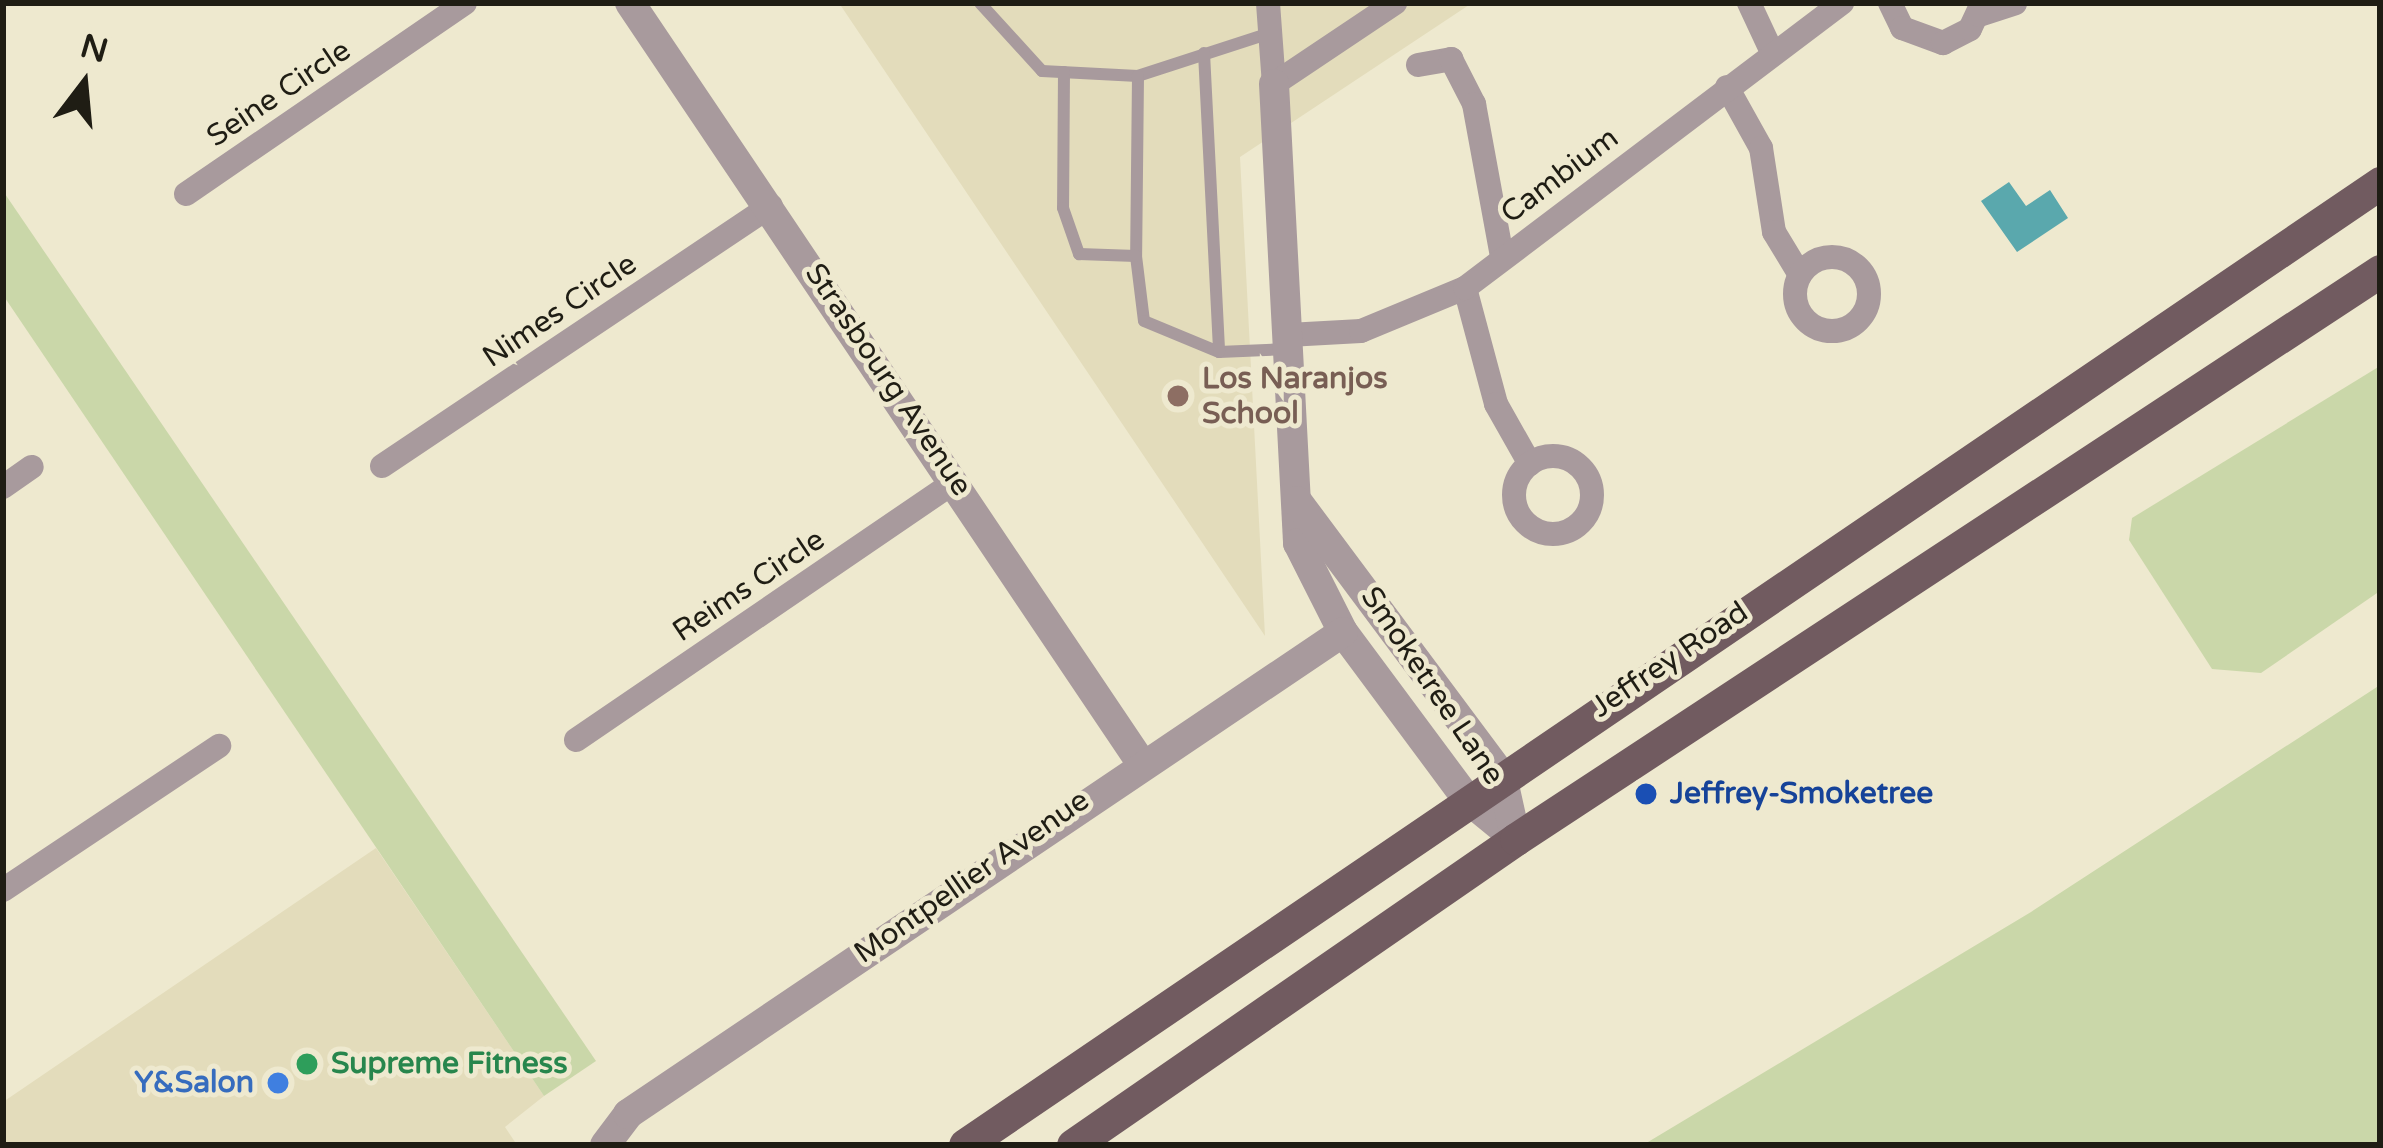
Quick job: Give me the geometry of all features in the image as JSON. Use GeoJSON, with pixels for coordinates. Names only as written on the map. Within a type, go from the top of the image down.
{"type":"FeatureCollection","features":[{"type":"Feature","properties":{"kind":"main road","name":"Jeffrey Road"},"geometry":{"type":"LineString","coordinates":[[965,1145],[1467,799],[2380,183]]}},
{"type":"Feature","properties":{"kind":"main road"},"geometry":{"type":"LineString","coordinates":[[1073,1145],[1516,838],[2380,272]]}},
{"type":"Feature","properties":{"kind":"street","name":"Seine Circle"},"geometry":{"type":"LineString","coordinates":[[186,194],[465,3]]}},
{"type":"Feature","properties":{"kind":"street","name":"Strasbourg Avenue"},"geometry":{"type":"LineString","coordinates":[[630,3],[771,206],[1140,761]]}},
{"type":"Feature","properties":{"kind":"street","name":"Smoketree Lane"},"geometry":{"type":"LineString","coordinates":[[1268,3],[1298,543],[1343,632],[1467,799],[1516,838]]}},
{"type":"Feature","properties":{"kind":"street"},"geometry":{"type":"LineString","coordinates":[[1274,84],[1395,3]]}},
{"type":"Feature","properties":{"kind":"street"},"geometry":{"type":"LineString","coordinates":[[1749,3],[1771,50]]}},
{"type":"Feature","properties":{"kind":"street","name":"Cambium"},"geometry":{"type":"LineString","coordinates":[[1288,342],[1361,331],[1465,288],[1771,50],[1842,3]]}},
{"type":"Feature","properties":{"kind":"street"},"geometry":{"type":"LineString","coordinates":[[1890,3],[1902,28],[1928,42],[1957,38],[1980,9],[2015,3]]}},
{"type":"Feature","properties":{"kind":"street"},"geometry":{"type":"LineString","coordinates":[[1418,65],[1451,59],[1474,104],[1502,257]]}},
{"type":"Feature","properties":{"kind":"street"},"geometry":{"type":"LineString","coordinates":[[1727,87],[1761,148],[1774,232],[1800,275]]}},
{"type":"Feature","properties":{"kind":"street","name":"Nimes Circle"},"geometry":{"type":"LineString","coordinates":[[382,466],[771,206]]}},
{"type":"Feature","properties":{"kind":"street"},"geometry":{"type":"LineString","coordinates":[[1465,288],[1496,404],[1530,464]]}},
{"type":"Feature","properties":{"kind":"street"},"geometry":{"type":"LineString","coordinates":[[3,488],[32,467]]}},
{"type":"Feature","properties":{"kind":"street","name":"Reims Circle"},"geometry":{"type":"LineString","coordinates":[[576,740],[955,481]]}},
{"type":"Feature","properties":{"kind":"street","name":"Smoketree Lane"},"geometry":{"type":"LineString","coordinates":[[1297,500],[1502,776],[1516,838]]}},
{"type":"Feature","properties":{"kind":"street","name":"Montpellier Avenue"},"geometry":{"type":"LineString","coordinates":[[607,1139],[1140,761],[1343,632]]}},
{"type":"Feature","properties":{"kind":"street"},"geometry":{"type":"LineString","coordinates":[[3,890],[219,746]]}},
{"type":"Feature","properties":{"kind":"lane"},"geometry":{"type":"LineString","coordinates":[[980,3],[1042,71],[1138,76],[1268,34]]}},
{"type":"Feature","properties":{"kind":"lane"},"geometry":{"type":"LineString","coordinates":[[1204,53],[1220,352]]}},
{"type":"Feature","properties":{"kind":"lane"},"geometry":{"type":"LineString","coordinates":[[1064,72],[1063,208],[1079,254],[1136,256]]}},
{"type":"Feature","properties":{"kind":"lane"},"geometry":{"type":"LineString","coordinates":[[1138,76],[1136,256],[1144,321],[1220,352],[1288,342]]}},
{"type":"Feature","properties":{"kind":"shaded area","name":"Los Naranjos School"},"geometry":{"type":"Polygon","coordinates":[[[839,3],[1472,3],[1240,157],[1265,636],[839,3]]]}},
{"type":"Feature","properties":{"kind":"shaded area"},"geometry":{"type":"Polygon","coordinates":[[[376,848],[544,1096],[505,1127],[517,1145],[3,1145],[3,1102],[376,848]]]}},
{"type":"Feature","properties":{"kind":"green space"},"geometry":{"type":"Polygon","coordinates":[[[3,191],[596,1061],[544,1096],[3,295],[3,191]]]}},
{"type":"Feature","properties":{"kind":"green space"},"geometry":{"type":"Polygon","coordinates":[[[2380,366],[2380,591],[2261,673],[2212,669],[2129,540],[2132,518],[2380,366]]]}},
{"type":"Feature","properties":{"kind":"green space"},"geometry":{"type":"Polygon","coordinates":[[[2380,685],[2380,1145],[1643,1145],[2031,912],[2380,685]]]}},
{"type":"Feature","properties":{"kind":"water"},"geometry":{"type":"Polygon","coordinates":[[[2009,182],[2026,206],[2050,190],[2068,218],[2017,252],[1981,201],[2009,182]]]}},
{"type":"Feature","properties":{"kind":"place","name":"Los Naranjos School"},"geometry":{"type":"Point","coordinates":[1178,396]}},
{"type":"Feature","properties":{"kind":"place","name":"Jeffrey-Smoketree"},"geometry":{"type":"Point","coordinates":[1646,794]}},
{"type":"Feature","properties":{"kind":"place","name":"Supreme Fitness"},"geometry":{"type":"Point","coordinates":[307,1064]}},
{"type":"Feature","properties":{"kind":"place","name":"Y&Salon"},"geometry":{"type":"Point","coordinates":[278,1083]}}]}
